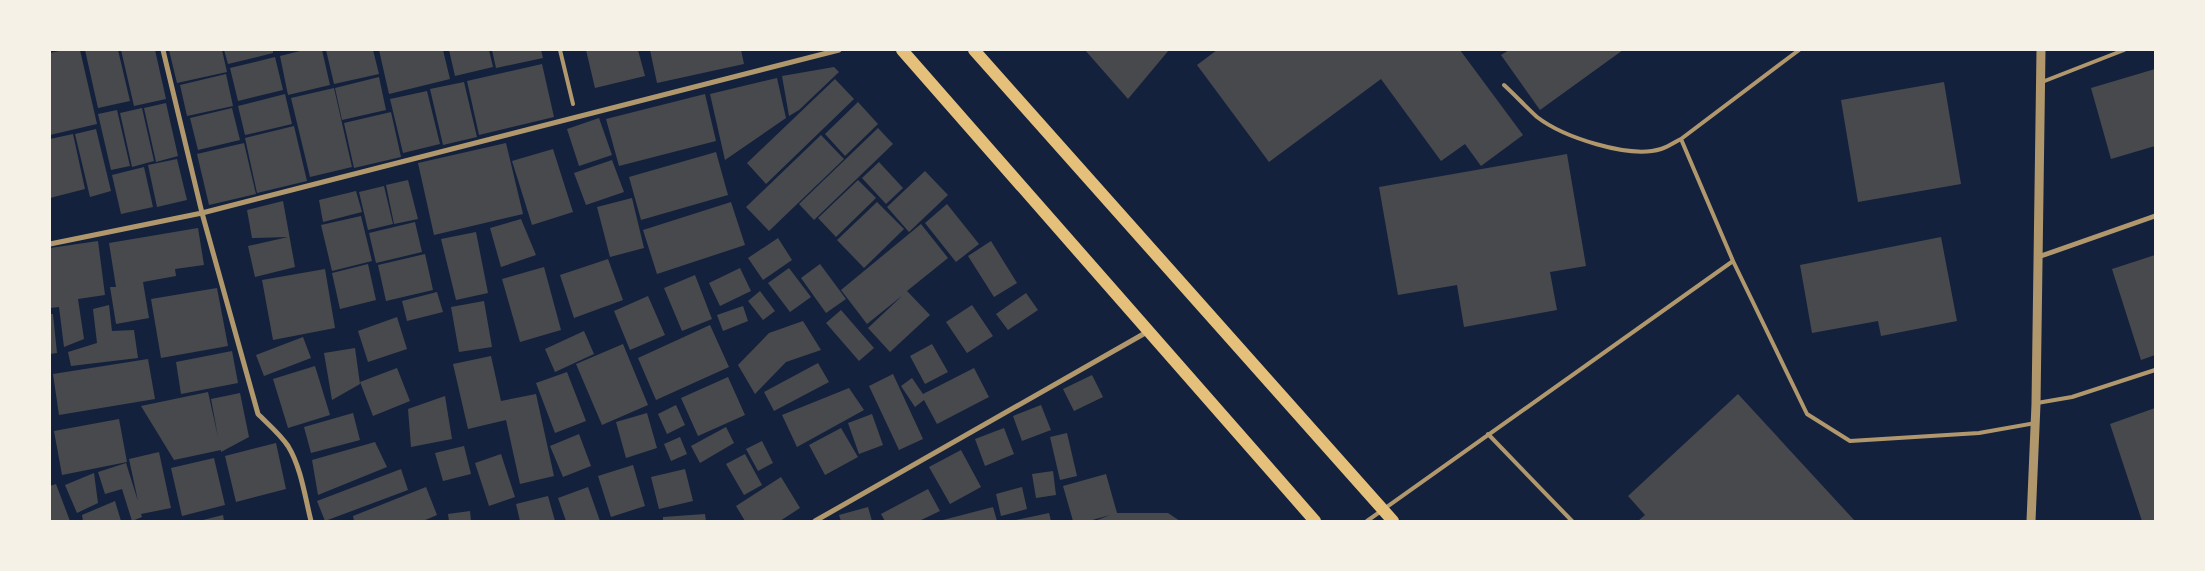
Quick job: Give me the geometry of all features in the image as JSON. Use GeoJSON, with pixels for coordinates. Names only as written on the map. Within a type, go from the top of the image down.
{"type":"FeatureCollection","features":[{"type":"Feature","properties":{"kind":"main road"},"geometry":{"type":"LineString","coordinates":[[902,50],[1315,521]]}},
{"type":"Feature","properties":{"kind":"main road"},"geometry":{"type":"LineString","coordinates":[[974,50],[1393,521]]}},
{"type":"Feature","properties":{"kind":"street"},"geometry":{"type":"LineString","coordinates":[[163,50],[202,213],[258,414],[281,436],[289,448],[296,465],[311,521]]}},
{"type":"Feature","properties":{"kind":"street"},"geometry":{"type":"LineString","coordinates":[[50,244],[202,213],[839,50]]}},
{"type":"Feature","properties":{"kind":"street"},"geometry":{"type":"LineString","coordinates":[[2031,521],[2036,404],[2041,50]]}},
{"type":"Feature","properties":{"kind":"street"},"geometry":{"type":"LineString","coordinates":[[2037,258],[2155,216]]}},
{"type":"Feature","properties":{"kind":"street"},"geometry":{"type":"LineString","coordinates":[[815,521],[1148,332]]}},
{"type":"Feature","properties":{"kind":"lane"},"geometry":{"type":"LineString","coordinates":[[560,50],[574,104]]}},
{"type":"Feature","properties":{"kind":"lane"},"geometry":{"type":"LineString","coordinates":[[1504,85],[1538,118],[1572,135],[1629,152],[1645,152],[1662,149],[1681,139],[1799,50]]}},
{"type":"Feature","properties":{"kind":"lane"},"geometry":{"type":"LineString","coordinates":[[2040,82],[2124,50]]}},
{"type":"Feature","properties":{"kind":"lane"},"geometry":{"type":"LineString","coordinates":[[1681,139],[1733,261],[1807,414],[1850,441],[1979,433],[2035,423]]}},
{"type":"Feature","properties":{"kind":"lane"},"geometry":{"type":"LineString","coordinates":[[1367,521],[1733,261]]}},
{"type":"Feature","properties":{"kind":"lane"},"geometry":{"type":"LineString","coordinates":[[2036,404],[2072,397],[2155,370]]}},
{"type":"Feature","properties":{"kind":"lane"},"geometry":{"type":"LineString","coordinates":[[1488,434],[1572,521]]}},
{"type":"Feature","properties":{"kind":"building"},"geometry":{"type":"Polygon","coordinates":[[[64,50],[80,50],[97,124],[50,135],[50,53],[64,50]]]}},
{"type":"Feature","properties":{"kind":"building"},"geometry":{"type":"Polygon","coordinates":[[[85,50],[118,50],[130,101],[98,108],[85,50]]]}},
{"type":"Feature","properties":{"kind":"building"},"geometry":{"type":"Polygon","coordinates":[[[121,50],[155,50],[166,99],[134,106],[121,50]]]}},
{"type":"Feature","properties":{"kind":"building"},"geometry":{"type":"Polygon","coordinates":[[[169,50],[222,50],[227,72],[177,83],[169,50]]]}},
{"type":"Feature","properties":{"kind":"building"},"geometry":{"type":"Polygon","coordinates":[[[224,50],[273,50],[273,53],[228,64],[224,50]]]}},
{"type":"Feature","properties":{"kind":"building"},"geometry":{"type":"Polygon","coordinates":[[[304,50],[322,50],[330,85],[288,95],[280,56],[304,50]]]}},
{"type":"Feature","properties":{"kind":"building"},"geometry":{"type":"Polygon","coordinates":[[[326,50],[373,50],[379,74],[334,84],[326,50]]]}},
{"type":"Feature","properties":{"kind":"building"},"geometry":{"type":"Polygon","coordinates":[[[379,50],[443,50],[450,79],[389,94],[379,50]]]}},
{"type":"Feature","properties":{"kind":"building"},"geometry":{"type":"Polygon","coordinates":[[[449,50],[489,50],[493,67],[455,76],[449,50]]]}},
{"type":"Feature","properties":{"kind":"building"},"geometry":{"type":"Polygon","coordinates":[[[492,50],[541,50],[543,58],[496,68],[492,50]]]}},
{"type":"Feature","properties":{"kind":"building"},"geometry":{"type":"Polygon","coordinates":[[[586,50],[638,50],[645,76],[595,88],[586,50]]]}},
{"type":"Feature","properties":{"kind":"building"},"geometry":{"type":"Polygon","coordinates":[[[650,50],[741,50],[744,64],[657,83],[650,50]]]}},
{"type":"Feature","properties":{"kind":"building"},"geometry":{"type":"Polygon","coordinates":[[[1085,50],[1169,50],[1128,99],[1085,50]]]}},
{"type":"Feature","properties":{"kind":"building"},"geometry":{"type":"Polygon","coordinates":[[[1217,50],[1460,50],[1523,135],[1481,166],[1465,144],[1441,161],[1381,79],[1269,162],[1197,65],[1217,50]]]}},
{"type":"Feature","properties":{"kind":"building"},"geometry":{"type":"Polygon","coordinates":[[[1509,50],[1623,50],[1540,110],[1501,55],[1509,50]]]}},
{"type":"Feature","properties":{"kind":"building"},"geometry":{"type":"Polygon","coordinates":[[[275,57],[283,90],[238,101],[230,68],[275,57]]]}},
{"type":"Feature","properties":{"kind":"building"},"geometry":{"type":"Polygon","coordinates":[[[542,64],[554,117],[479,135],[467,81],[542,64]]]}},
{"type":"Feature","properties":{"kind":"building"},"geometry":{"type":"Polygon","coordinates":[[[834,67],[839,72],[799,110],[789,116],[782,76],[834,67]]]}},
{"type":"Feature","properties":{"kind":"building"},"geometry":{"type":"Polygon","coordinates":[[[2155,69],[2155,146],[2111,159],[2091,88],[2155,69]]]}},
{"type":"Feature","properties":{"kind":"building"},"geometry":{"type":"Polygon","coordinates":[[[226,74],[233,106],[187,116],[180,85],[226,74]]]}},
{"type":"Feature","properties":{"kind":"building"},"geometry":{"type":"Polygon","coordinates":[[[379,77],[386,110],[342,120],[335,88],[379,77]]]}},
{"type":"Feature","properties":{"kind":"building"},"geometry":{"type":"Polygon","coordinates":[[[777,78],[786,118],[725,160],[710,94],[777,78]]]}},
{"type":"Feature","properties":{"kind":"building"},"geometry":{"type":"Polygon","coordinates":[[[835,79],[854,99],[766,184],[747,163],[835,79]]]}},
{"type":"Feature","properties":{"kind":"building"},"geometry":{"type":"Polygon","coordinates":[[[464,82],[477,137],[443,145],[430,89],[464,82]]]}},
{"type":"Feature","properties":{"kind":"building"},"geometry":{"type":"Polygon","coordinates":[[[1944,82],[1961,184],[1858,202],[1841,100],[1944,82]]]}},
{"type":"Feature","properties":{"kind":"building"},"geometry":{"type":"Polygon","coordinates":[[[334,88],[352,167],[310,177],[291,98],[334,88]]]}},
{"type":"Feature","properties":{"kind":"building"},"geometry":{"type":"Polygon","coordinates":[[[427,91],[440,144],[403,153],[390,99],[427,91]]]}},
{"type":"Feature","properties":{"kind":"building"},"geometry":{"type":"Polygon","coordinates":[[[285,94],[292,124],[245,135],[238,106],[285,94]]]}},
{"type":"Feature","properties":{"kind":"building"},"geometry":{"type":"Polygon","coordinates":[[[705,94],[716,141],[619,166],[606,119],[705,94]]]}},
{"type":"Feature","properties":{"kind":"building"},"geometry":{"type":"Polygon","coordinates":[[[858,102],[878,124],[845,156],[825,134],[858,102]]]}},
{"type":"Feature","properties":{"kind":"building"},"geometry":{"type":"Polygon","coordinates":[[[166,103],[178,156],[156,162],[144,108],[166,103]]]}},
{"type":"Feature","properties":{"kind":"building"},"geometry":{"type":"Polygon","coordinates":[[[142,108],[154,161],[132,167],[120,113],[142,108]]]}},
{"type":"Feature","properties":{"kind":"building"},"geometry":{"type":"Polygon","coordinates":[[[232,108],[240,140],[198,150],[190,118],[232,108]]]}},
{"type":"Feature","properties":{"kind":"building"},"geometry":{"type":"Polygon","coordinates":[[[117,110],[130,166],[111,170],[98,114],[117,110]]]}},
{"type":"Feature","properties":{"kind":"building"},"geometry":{"type":"Polygon","coordinates":[[[391,112],[401,157],[354,168],[344,123],[391,112]]]}},
{"type":"Feature","properties":{"kind":"building"},"geometry":{"type":"Polygon","coordinates":[[[599,118],[612,155],[579,166],[567,129],[599,118]]]}},
{"type":"Feature","properties":{"kind":"building"},"geometry":{"type":"Polygon","coordinates":[[[294,126],[307,181],[257,193],[245,138],[294,126]]]}},
{"type":"Feature","properties":{"kind":"building"},"geometry":{"type":"Polygon","coordinates":[[[878,128],[893,144],[814,220],[799,204],[878,128]]]}},
{"type":"Feature","properties":{"kind":"building"},"geometry":{"type":"Polygon","coordinates":[[[96,129],[111,191],[90,197],[75,134],[96,129]]]}},
{"type":"Feature","properties":{"kind":"building"},"geometry":{"type":"Polygon","coordinates":[[[73,134],[85,189],[50,198],[50,139],[73,134]]]}},
{"type":"Feature","properties":{"kind":"building"},"geometry":{"type":"Polygon","coordinates":[[[821,135],[844,159],[769,231],[746,207],[821,135]]]}},
{"type":"Feature","properties":{"kind":"building"},"geometry":{"type":"Polygon","coordinates":[[[244,143],[256,194],[209,205],[197,154],[244,143]]]}},
{"type":"Feature","properties":{"kind":"building"},"geometry":{"type":"Polygon","coordinates":[[[506,143],[523,214],[434,235],[418,163],[506,143]]]}},
{"type":"Feature","properties":{"kind":"building"},"geometry":{"type":"Polygon","coordinates":[[[553,149],[573,212],[532,225],[512,161],[553,149]]]}},
{"type":"Feature","properties":{"kind":"building"},"geometry":{"type":"Polygon","coordinates":[[[716,152],[728,195],[641,220],[629,177],[716,152]]]}},
{"type":"Feature","properties":{"kind":"building"},"geometry":{"type":"Polygon","coordinates":[[[1567,154],[1586,266],[1550,272],[1557,310],[1464,327],[1457,285],[1398,295],[1379,187],[1567,154]]]}},
{"type":"Feature","properties":{"kind":"building"},"geometry":{"type":"Polygon","coordinates":[[[177,159],[187,200],[157,207],[148,165],[177,159]]]}},
{"type":"Feature","properties":{"kind":"building"},"geometry":{"type":"Polygon","coordinates":[[[612,160],[624,192],[586,205],[574,173],[612,160]]]}},
{"type":"Feature","properties":{"kind":"building"},"geometry":{"type":"Polygon","coordinates":[[[879,162],[903,188],[886,204],[862,178],[879,162]]]}},
{"type":"Feature","properties":{"kind":"building"},"geometry":{"type":"Polygon","coordinates":[[[144,167],[153,207],[121,214],[112,175],[144,167]]]}},
{"type":"Feature","properties":{"kind":"building"},"geometry":{"type":"Polygon","coordinates":[[[925,171],[948,195],[909,232],[887,207],[925,171]]]}},
{"type":"Feature","properties":{"kind":"building"},"geometry":{"type":"Polygon","coordinates":[[[408,180],[418,219],[394,224],[386,185],[408,180]]]}},
{"type":"Feature","properties":{"kind":"building"},"geometry":{"type":"Polygon","coordinates":[[[858,180],[876,198],[836,237],[818,218],[858,180]]]}},
{"type":"Feature","properties":{"kind":"building"},"geometry":{"type":"Polygon","coordinates":[[[384,186],[393,224],[368,230],[359,192],[384,186]]]}},
{"type":"Feature","properties":{"kind":"building"},"geometry":{"type":"Polygon","coordinates":[[[356,191],[362,212],[323,222],[319,200],[356,191]]]}},
{"type":"Feature","properties":{"kind":"building"},"geometry":{"type":"Polygon","coordinates":[[[632,198],[644,248],[610,257],[597,207],[632,198]]]}},
{"type":"Feature","properties":{"kind":"building"},"geometry":{"type":"Polygon","coordinates":[[[283,201],[295,267],[255,277],[248,246],[288,237],[252,238],[247,210],[283,201]]]}},
{"type":"Feature","properties":{"kind":"building"},"geometry":{"type":"Polygon","coordinates":[[[731,202],[745,245],[657,274],[643,230],[731,202]]]}},
{"type":"Feature","properties":{"kind":"building"},"geometry":{"type":"Polygon","coordinates":[[[877,202],[904,229],[864,268],[837,240],[877,202]]]}},
{"type":"Feature","properties":{"kind":"building"},"geometry":{"type":"Polygon","coordinates":[[[947,204],[979,244],[956,262],[925,223],[947,204]]]}},
{"type":"Feature","properties":{"kind":"building"},"geometry":{"type":"Polygon","coordinates":[[[361,216],[372,261],[332,271],[321,225],[361,216]]]}},
{"type":"Feature","properties":{"kind":"building"},"geometry":{"type":"Polygon","coordinates":[[[521,219],[536,255],[501,267],[490,228],[521,219]]]}},
{"type":"Feature","properties":{"kind":"building"},"geometry":{"type":"Polygon","coordinates":[[[415,222],[422,252],[376,263],[369,233],[415,222]]]}},
{"type":"Feature","properties":{"kind":"building"},"geometry":{"type":"Polygon","coordinates":[[[921,224],[948,258],[907,291],[930,315],[890,352],[868,328],[903,295],[867,324],[841,290],[921,224]]]}},
{"type":"Feature","properties":{"kind":"building"},"geometry":{"type":"Polygon","coordinates":[[[198,228],[204,265],[175,269],[176,276],[143,282],[149,318],[116,324],[110,287],[116,287],[109,243],[198,228]]]}},
{"type":"Feature","properties":{"kind":"building"},"geometry":{"type":"Polygon","coordinates":[[[476,232],[488,293],[456,300],[441,239],[476,232]]]}},
{"type":"Feature","properties":{"kind":"building"},"geometry":{"type":"Polygon","coordinates":[[[1941,237],[1957,321],[1881,336],[1878,321],[1812,333],[1800,265],[1941,237]]]}},
{"type":"Feature","properties":{"kind":"building"},"geometry":{"type":"Polygon","coordinates":[[[778,238],[792,260],[763,280],[748,258],[778,238]]]}},
{"type":"Feature","properties":{"kind":"building"},"geometry":{"type":"Polygon","coordinates":[[[98,241],[105,295],[78,299],[84,339],[64,347],[59,307],[50,308],[50,248],[98,241]]]}},
{"type":"Feature","properties":{"kind":"building"},"geometry":{"type":"Polygon","coordinates":[[[991,241],[1017,283],[994,297],[968,256],[991,241]]]}},
{"type":"Feature","properties":{"kind":"building"},"geometry":{"type":"Polygon","coordinates":[[[425,254],[433,290],[386,301],[378,265],[425,254]]]}},
{"type":"Feature","properties":{"kind":"building"},"geometry":{"type":"Polygon","coordinates":[[[2155,255],[2155,355],[2141,360],[2112,269],[2155,255]]]}},
{"type":"Feature","properties":{"kind":"building"},"geometry":{"type":"Polygon","coordinates":[[[608,259],[623,300],[574,318],[560,275],[608,259]]]}},
{"type":"Feature","properties":{"kind":"building"},"geometry":{"type":"Polygon","coordinates":[[[368,264],[376,300],[340,309],[332,273],[368,264]]]}},
{"type":"Feature","properties":{"kind":"building"},"geometry":{"type":"Polygon","coordinates":[[[820,264],[846,299],[826,313],[801,278],[820,264]]]}},
{"type":"Feature","properties":{"kind":"building"},"geometry":{"type":"Polygon","coordinates":[[[544,267],[561,330],[520,342],[502,279],[544,267]]]}},
{"type":"Feature","properties":{"kind":"building"},"geometry":{"type":"Polygon","coordinates":[[[740,268],[751,291],[720,306],[709,283],[740,268]]]}},
{"type":"Feature","properties":{"kind":"building"},"geometry":{"type":"Polygon","coordinates":[[[789,268],[811,297],[790,312],[768,283],[789,268]]]}},
{"type":"Feature","properties":{"kind":"building"},"geometry":{"type":"Polygon","coordinates":[[[325,269],[335,328],[273,340],[262,280],[325,269]]]}},
{"type":"Feature","properties":{"kind":"building"},"geometry":{"type":"Polygon","coordinates":[[[695,275],[712,319],[682,331],[664,288],[695,275]]]}},
{"type":"Feature","properties":{"kind":"building"},"geometry":{"type":"Polygon","coordinates":[[[217,288],[228,346],[161,358],[151,299],[217,288]]]}},
{"type":"Feature","properties":{"kind":"building"},"geometry":{"type":"Polygon","coordinates":[[[760,291],[775,311],[763,320],[748,301],[760,291]]]}},
{"type":"Feature","properties":{"kind":"building"},"geometry":{"type":"Polygon","coordinates":[[[437,292],[443,312],[407,321],[402,301],[437,292]]]}},
{"type":"Feature","properties":{"kind":"building"},"geometry":{"type":"Polygon","coordinates":[[[1026,293],[1038,310],[1008,330],[996,314],[1026,293]]]}},
{"type":"Feature","properties":{"kind":"building"},"geometry":{"type":"Polygon","coordinates":[[[648,296],[665,335],[630,350],[614,311],[648,296]]]}},
{"type":"Feature","properties":{"kind":"building"},"geometry":{"type":"Polygon","coordinates":[[[484,301],[492,347],[459,352],[451,307],[484,301]]]}},
{"type":"Feature","properties":{"kind":"building"},"geometry":{"type":"Polygon","coordinates":[[[109,305],[112,331],[134,330],[138,358],[71,366],[68,352],[97,343],[93,309],[109,305]]]}},
{"type":"Feature","properties":{"kind":"building"},"geometry":{"type":"Polygon","coordinates":[[[972,305],[993,336],[967,353],[946,322],[972,305]]]}},
{"type":"Feature","properties":{"kind":"building"},"geometry":{"type":"Polygon","coordinates":[[[743,306],[748,321],[723,331],[717,315],[743,306]]]}},
{"type":"Feature","properties":{"kind":"building"},"geometry":{"type":"Polygon","coordinates":[[[841,310],[874,348],[859,361],[826,323],[841,310]]]}},
{"type":"Feature","properties":{"kind":"building"},"geometry":{"type":"Polygon","coordinates":[[[50,314],[53,314],[57,353],[50,354],[50,314]]]}},
{"type":"Feature","properties":{"kind":"building"},"geometry":{"type":"Polygon","coordinates":[[[397,317],[407,349],[368,362],[358,331],[397,317]]]}},
{"type":"Feature","properties":{"kind":"building"},"geometry":{"type":"Polygon","coordinates":[[[803,321],[821,350],[786,362],[755,394],[738,365],[769,333],[803,321]]]}},
{"type":"Feature","properties":{"kind":"building"},"geometry":{"type":"Polygon","coordinates":[[[710,325],[729,367],[656,400],[638,358],[710,325]]]}},
{"type":"Feature","properties":{"kind":"building"},"geometry":{"type":"Polygon","coordinates":[[[584,331],[594,354],[555,372],[545,349],[584,331]]]}},
{"type":"Feature","properties":{"kind":"building"},"geometry":{"type":"Polygon","coordinates":[[[303,337],[311,358],[264,376],[256,355],[303,337]]]}},
{"type":"Feature","properties":{"kind":"building"},"geometry":{"type":"Polygon","coordinates":[[[623,344],[648,405],[602,425],[576,364],[623,344]]]}},
{"type":"Feature","properties":{"kind":"building"},"geometry":{"type":"Polygon","coordinates":[[[932,344],[948,372],[925,384],[910,356],[932,344]]]}},
{"type":"Feature","properties":{"kind":"building"},"geometry":{"type":"Polygon","coordinates":[[[355,348],[360,384],[332,400],[324,353],[355,348]]]}},
{"type":"Feature","properties":{"kind":"building"},"geometry":{"type":"Polygon","coordinates":[[[232,351],[238,383],[181,394],[176,362],[232,351]]]}},
{"type":"Feature","properties":{"kind":"building"},"geometry":{"type":"Polygon","coordinates":[[[491,356],[501,401],[536,394],[554,476],[520,484],[506,420],[468,429],[453,364],[491,356]]]}},
{"type":"Feature","properties":{"kind":"building"},"geometry":{"type":"Polygon","coordinates":[[[148,359],[155,399],[59,415],[53,374],[148,359]]]}},
{"type":"Feature","properties":{"kind":"building"},"geometry":{"type":"Polygon","coordinates":[[[818,363],[829,382],[774,411],[764,392],[818,363]]]}},
{"type":"Feature","properties":{"kind":"building"},"geometry":{"type":"Polygon","coordinates":[[[315,366],[330,415],[288,428],[273,379],[315,366]]]}},
{"type":"Feature","properties":{"kind":"building"},"geometry":{"type":"Polygon","coordinates":[[[397,368],[410,401],[373,416],[360,382],[397,368]]]}},
{"type":"Feature","properties":{"kind":"building"},"geometry":{"type":"Polygon","coordinates":[[[974,368],[989,397],[937,424],[924,400],[915,407],[901,386],[912,378],[923,394],[974,368]]]}},
{"type":"Feature","properties":{"kind":"building"},"geometry":{"type":"Polygon","coordinates":[[[567,372],[586,421],[555,433],[536,383],[567,372]]]}},
{"type":"Feature","properties":{"kind":"building"},"geometry":{"type":"Polygon","coordinates":[[[893,374],[923,439],[899,450],[869,386],[893,374]]]}},
{"type":"Feature","properties":{"kind":"building"},"geometry":{"type":"Polygon","coordinates":[[[1092,375],[1103,397],[1074,411],[1063,389],[1092,375]]]}},
{"type":"Feature","properties":{"kind":"building"},"geometry":{"type":"Polygon","coordinates":[[[728,377],[745,415],[698,436],[681,398],[728,377]]]}},
{"type":"Feature","properties":{"kind":"building"},"geometry":{"type":"Polygon","coordinates":[[[849,388],[864,410],[797,447],[782,415],[849,388]]]}},
{"type":"Feature","properties":{"kind":"building"},"geometry":{"type":"Polygon","coordinates":[[[208,392],[218,437],[211,399],[240,393],[249,437],[221,452],[221,450],[174,460],[141,406],[208,392]]]}},
{"type":"Feature","properties":{"kind":"building"},"geometry":{"type":"Polygon","coordinates":[[[1738,394],[1855,521],[1638,521],[1645,515],[1628,496],[1738,394]]]}},
{"type":"Feature","properties":{"kind":"building"},"geometry":{"type":"Polygon","coordinates":[[[445,396],[452,439],[411,447],[408,409],[445,396]]]}},
{"type":"Feature","properties":{"kind":"building"},"geometry":{"type":"Polygon","coordinates":[[[676,405],[685,425],[667,434],[658,414],[676,405]]]}},
{"type":"Feature","properties":{"kind":"building"},"geometry":{"type":"Polygon","coordinates":[[[1041,405],[1051,430],[1022,441],[1013,416],[1041,405]]]}},
{"type":"Feature","properties":{"kind":"building"},"geometry":{"type":"Polygon","coordinates":[[[2155,408],[2155,521],[2142,521],[2110,424],[2155,408]]]}},
{"type":"Feature","properties":{"kind":"building"},"geometry":{"type":"Polygon","coordinates":[[[353,413],[360,440],[311,453],[304,427],[353,413]]]}},
{"type":"Feature","properties":{"kind":"building"},"geometry":{"type":"Polygon","coordinates":[[[647,413],[657,448],[626,458],[616,422],[647,413]]]}},
{"type":"Feature","properties":{"kind":"building"},"geometry":{"type":"Polygon","coordinates":[[[872,414],[883,445],[859,454],[848,423],[872,414]]]}},
{"type":"Feature","properties":{"kind":"building"},"geometry":{"type":"Polygon","coordinates":[[[119,419],[127,462],[62,475],[54,431],[119,419]]]}},
{"type":"Feature","properties":{"kind":"building"},"geometry":{"type":"Polygon","coordinates":[[[726,427],[734,443],[700,463],[691,446],[726,427]]]}},
{"type":"Feature","properties":{"kind":"building"},"geometry":{"type":"Polygon","coordinates":[[[841,428],[858,457],[825,475],[809,445],[841,428]]]}},
{"type":"Feature","properties":{"kind":"building"},"geometry":{"type":"Polygon","coordinates":[[[1004,428],[1014,454],[985,466],[975,439],[1004,428]]]}},
{"type":"Feature","properties":{"kind":"building"},"geometry":{"type":"Polygon","coordinates":[[[1067,433],[1077,476],[1060,480],[1050,437],[1067,433]]]}},
{"type":"Feature","properties":{"kind":"building"},"geometry":{"type":"Polygon","coordinates":[[[579,434],[591,466],[563,477],[550,446],[579,434]]]}},
{"type":"Feature","properties":{"kind":"building"},"geometry":{"type":"Polygon","coordinates":[[[680,437],[687,454],[671,461],[664,444],[680,437]]]}},
{"type":"Feature","properties":{"kind":"building"},"geometry":{"type":"Polygon","coordinates":[[[762,441],[773,463],[758,471],[746,449],[762,441]]]}},
{"type":"Feature","properties":{"kind":"building"},"geometry":{"type":"Polygon","coordinates":[[[375,442],[387,467],[318,495],[312,460],[375,442]]]}},
{"type":"Feature","properties":{"kind":"building"},"geometry":{"type":"Polygon","coordinates":[[[276,443],[286,489],[236,502],[225,456],[276,443]]]}},
{"type":"Feature","properties":{"kind":"building"},"geometry":{"type":"Polygon","coordinates":[[[464,446],[471,474],[443,481],[435,453],[464,446]]]}},
{"type":"Feature","properties":{"kind":"building"},"geometry":{"type":"Polygon","coordinates":[[[961,450],[981,487],[950,504],[929,467],[961,450]]]}},
{"type":"Feature","properties":{"kind":"building"},"geometry":{"type":"Polygon","coordinates":[[[159,452],[171,508],[141,514],[142,517],[132,521],[122,489],[105,494],[98,472],[126,463],[138,501],[129,459],[159,452]]]}},
{"type":"Feature","properties":{"kind":"building"},"geometry":{"type":"Polygon","coordinates":[[[501,454],[515,497],[489,506],[475,463],[501,454]]]}},
{"type":"Feature","properties":{"kind":"building"},"geometry":{"type":"Polygon","coordinates":[[[745,454],[762,485],[744,495],[726,464],[745,454]]]}},
{"type":"Feature","properties":{"kind":"building"},"geometry":{"type":"Polygon","coordinates":[[[214,458],[225,505],[182,516],[171,468],[214,458]]]}},
{"type":"Feature","properties":{"kind":"building"},"geometry":{"type":"Polygon","coordinates":[[[633,465],[645,506],[611,517],[598,476],[633,465]]]}},
{"type":"Feature","properties":{"kind":"building"},"geometry":{"type":"Polygon","coordinates":[[[401,469],[408,490],[325,521],[317,501],[401,469]]]}},
{"type":"Feature","properties":{"kind":"building"},"geometry":{"type":"Polygon","coordinates":[[[685,469],[693,501],[659,509],[651,477],[685,469]]]}},
{"type":"Feature","properties":{"kind":"building"},"geometry":{"type":"Polygon","coordinates":[[[1053,471],[1056,495],[1036,498],[1032,474],[1053,471]]]}},
{"type":"Feature","properties":{"kind":"building"},"geometry":{"type":"Polygon","coordinates":[[[94,473],[98,503],[77,513],[65,485],[94,473]]]}},
{"type":"Feature","properties":{"kind":"building"},"geometry":{"type":"Polygon","coordinates":[[[1106,474],[1117,513],[1168,513],[1180,521],[1095,521],[1110,515],[1089,521],[1073,521],[1063,486],[1106,474]]]}},
{"type":"Feature","properties":{"kind":"building"},"geometry":{"type":"Polygon","coordinates":[[[781,477],[800,508],[780,521],[745,521],[736,506],[781,477]]]}},
{"type":"Feature","properties":{"kind":"building"},"geometry":{"type":"Polygon","coordinates":[[[56,484],[70,521],[50,521],[50,486],[56,484]]]}},
{"type":"Feature","properties":{"kind":"building"},"geometry":{"type":"Polygon","coordinates":[[[426,487],[437,515],[423,521],[354,521],[353,516],[426,487]]]}},
{"type":"Feature","properties":{"kind":"building"},"geometry":{"type":"Polygon","coordinates":[[[588,487],[600,521],[566,521],[558,498],[588,487]]]}},
{"type":"Feature","properties":{"kind":"building"},"geometry":{"type":"Polygon","coordinates":[[[1022,487],[1027,509],[1001,516],[996,494],[1022,487]]]}},
{"type":"Feature","properties":{"kind":"building"},"geometry":{"type":"Polygon","coordinates":[[[928,489],[940,511],[919,521],[885,521],[881,514],[928,489]]]}},
{"type":"Feature","properties":{"kind":"building"},"geometry":{"type":"Polygon","coordinates":[[[548,496],[555,521],[520,521],[516,504],[548,496]]]}},
{"type":"Feature","properties":{"kind":"building"},"geometry":{"type":"Polygon","coordinates":[[[115,501],[121,521],[83,521],[82,515],[115,501]]]}},
{"type":"Feature","properties":{"kind":"building"},"geometry":{"type":"Polygon","coordinates":[[[868,507],[872,521],[841,521],[839,515],[868,507]]]}},
{"type":"Feature","properties":{"kind":"building"},"geometry":{"type":"Polygon","coordinates":[[[993,507],[997,521],[943,521],[943,520],[993,507]]]}},
{"type":"Feature","properties":{"kind":"building"},"geometry":{"type":"Polygon","coordinates":[[[470,511],[471,521],[449,521],[448,514],[470,511]]]}},
{"type":"Feature","properties":{"kind":"building"},"geometry":{"type":"Polygon","coordinates":[[[1049,513],[1051,521],[1016,521],[1016,520],[1049,513]]]}},
{"type":"Feature","properties":{"kind":"building"},"geometry":{"type":"Polygon","coordinates":[[[705,514],[706,521],[663,521],[663,517],[705,514]]]}},
{"type":"Feature","properties":{"kind":"building"},"geometry":{"type":"Polygon","coordinates":[[[223,515],[224,521],[203,521],[203,520],[223,515]]]}}]}
